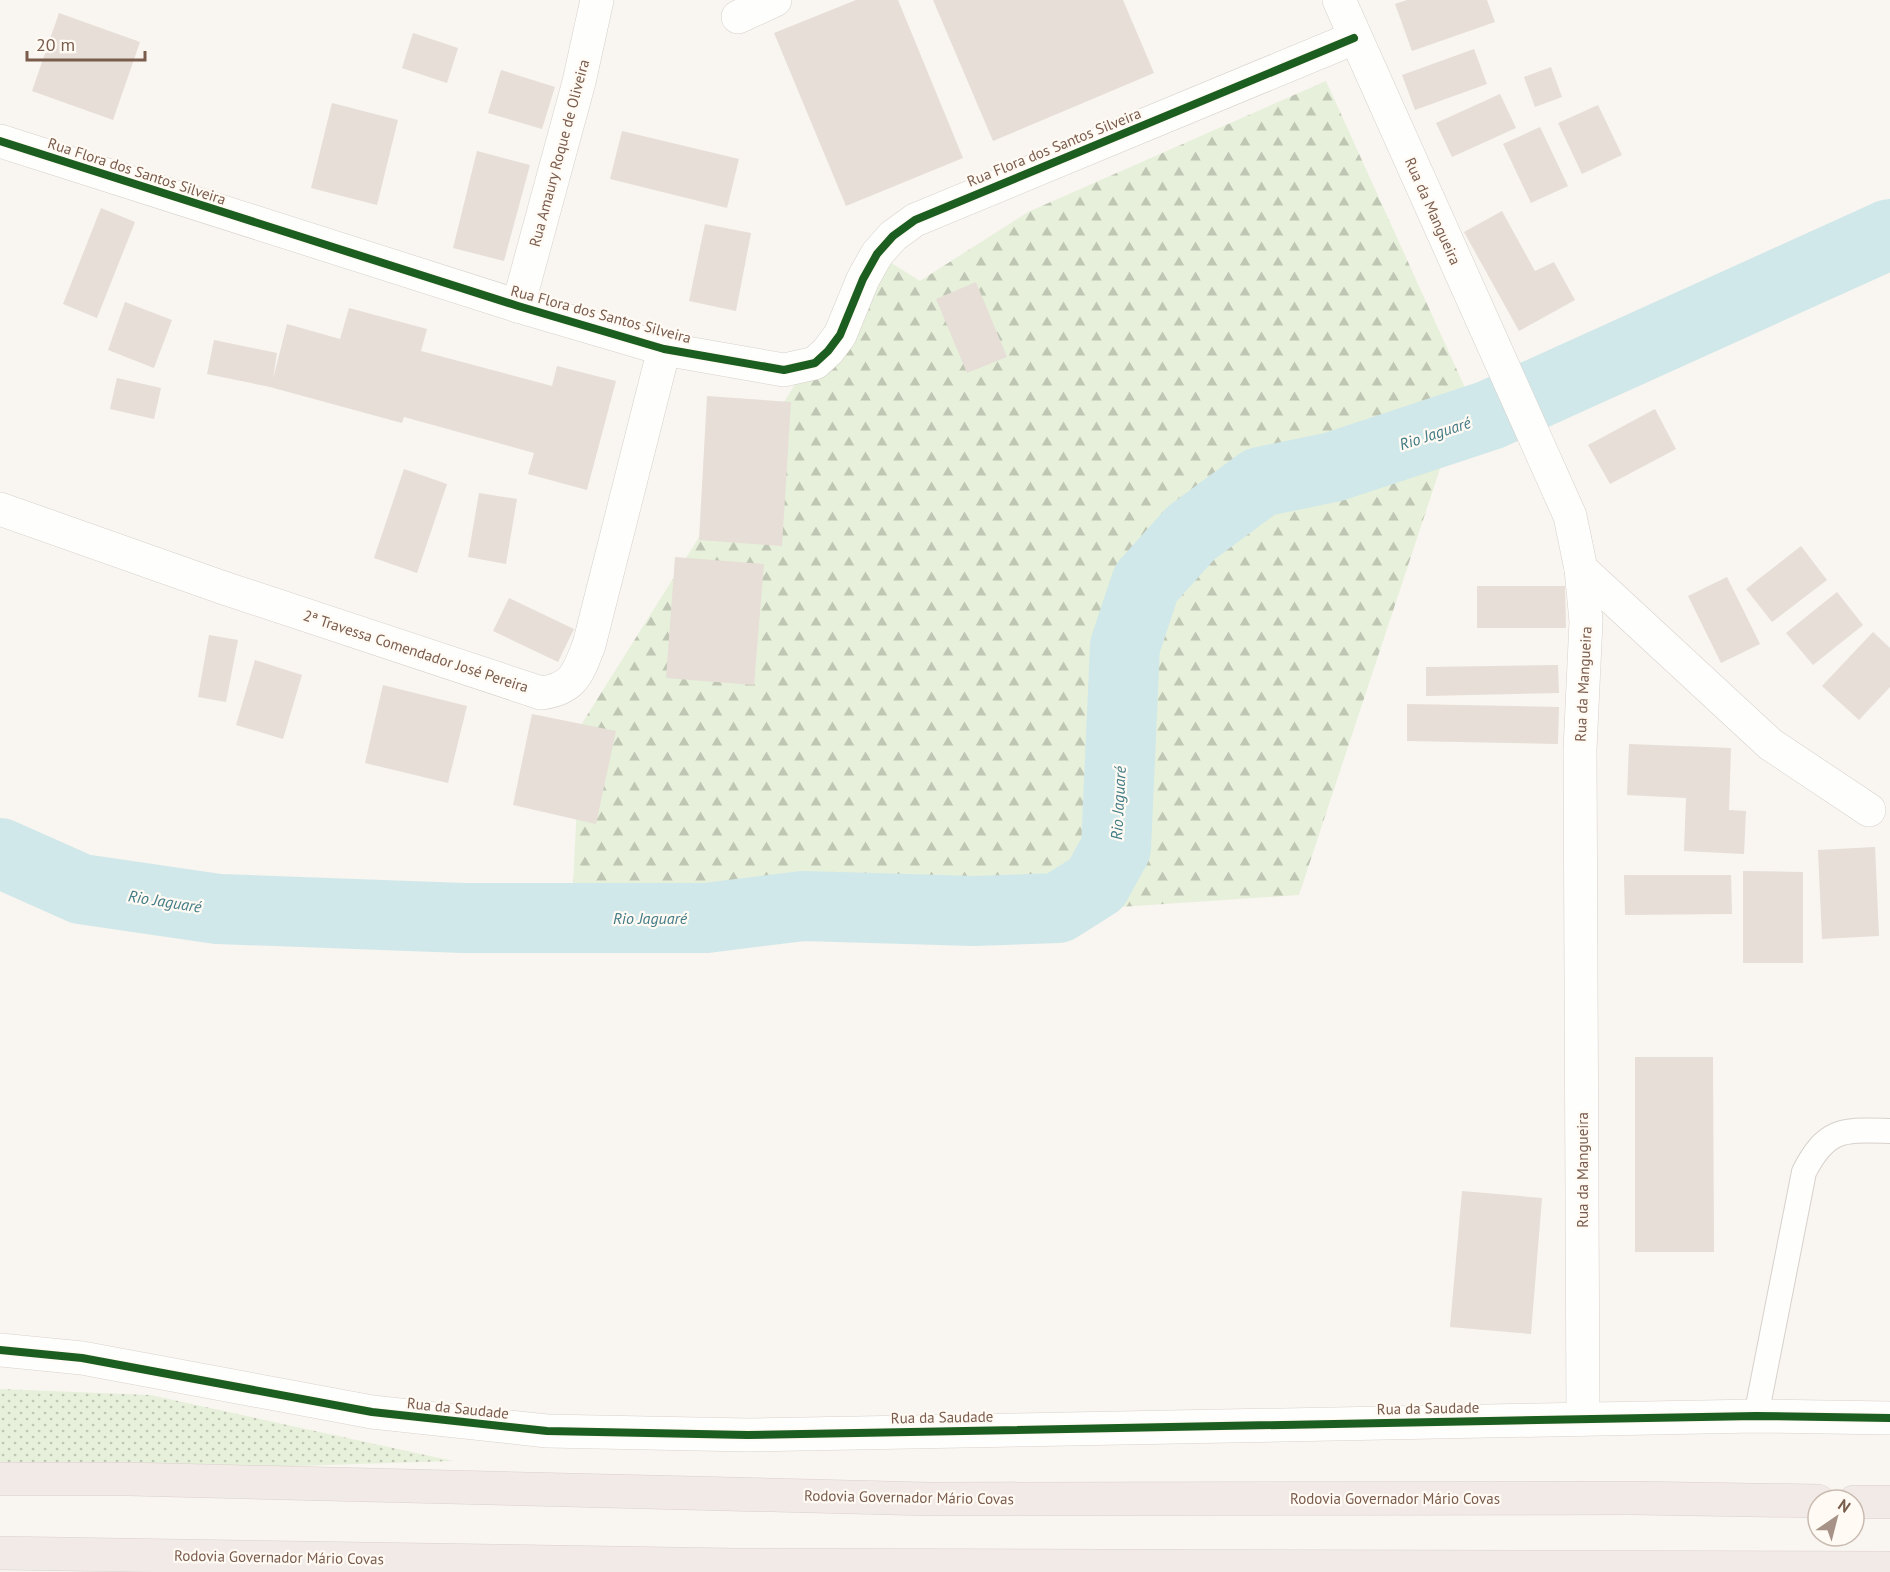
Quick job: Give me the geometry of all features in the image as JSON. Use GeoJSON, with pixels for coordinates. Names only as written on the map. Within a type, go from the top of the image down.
{"type":"FeatureCollection","features":[{"type":"Feature","properties":{"kind":"highway","name":"Rodovia Governador Mário Covas"},"geometry":{"type":"LineString","coordinates":[[0,1479],[129,1479],[929,1498],[1635,1498],[1806,1501]]}},
{"type":"Feature","properties":{"kind":"highway"},"geometry":{"type":"LineString","coordinates":[[1866,1502],[1890,1502]]}},
{"type":"Feature","properties":{"kind":"highway","name":"Rodovia Governador Mário Covas"},"geometry":{"type":"LineString","coordinates":[[0,1553],[736,1565],[1890,1568]]}},
{"type":"Feature","properties":{"kind":"street","name":"Rua Amaury Roque de Oliveira"},"geometry":{"type":"LineString","coordinates":[[518,306],[579,82],[597,0]]}},
{"type":"Feature","properties":{"kind":"street"},"geometry":{"type":"LineString","coordinates":[[738,17],[775,0]]}},
{"type":"Feature","properties":{"kind":"street","name":"Rua da Mangueira"},"geometry":{"type":"LineString","coordinates":[[1339,0],[1354,38],[1570,516],[1581,569],[1586,621],[1580,750],[1582,1419]]}},
{"type":"Feature","properties":{"kind":"street","name":"Rua Flora dos Santos Silveira"},"geometry":{"type":"LineString","coordinates":[[0,141],[518,306],[664,349],[784,370],[815,363],[840,335],[863,279],[877,254],[893,236],[915,220],[1354,38]]}},
{"type":"Feature","properties":{"kind":"street","name":"2ª Travessa Comendador José Pereira"},"geometry":{"type":"LineString","coordinates":[[0,509],[221,587],[542,693],[560,690],[572,680],[589,645],[664,349]]}},
{"type":"Feature","properties":{"kind":"street"},"geometry":{"type":"LineString","coordinates":[[1581,569],[1770,744],[1869,810]]}},
{"type":"Feature","properties":{"kind":"street","name":"Rua da Saudade"},"geometry":{"type":"LineString","coordinates":[[0,1350],[82,1359],[372,1412],[547,1431],[748,1435],[1756,1416],[1890,1418]]}},
{"type":"Feature","properties":{"kind":"lane"},"geometry":{"type":"LineString","coordinates":[[1756,1416],[1804,1172],[1812,1156],[1826,1141],[1845,1130],[1890,1131]]}},
{"type":"Feature","properties":{"kind":"green space"},"geometry":{"type":"Polygon","coordinates":[[[1326,81],[1466,390],[1299,895],[570,944],[581,725],[877,254],[920,281],[1028,212],[1326,81]]]}},
{"type":"Feature","properties":{"kind":"green space"},"geometry":{"type":"Polygon","coordinates":[[[0,1389],[150,1395],[453,1461],[262,1467],[0,1467],[0,1389]]]}},
{"type":"Feature","properties":{"kind":"building"},"geometry":{"type":"Polygon","coordinates":[[[856,0],[898,0],[963,158],[846,206],[774,33],[856,0]]]}},
{"type":"Feature","properties":{"kind":"building"},"geometry":{"type":"Polygon","coordinates":[[[933,0],[1123,0],[1154,73],[993,141],[933,0]]]}},
{"type":"Feature","properties":{"kind":"building"},"geometry":{"type":"Polygon","coordinates":[[[1407,0],[1487,0],[1495,22],[1412,51],[1395,4],[1407,0]]]}},
{"type":"Feature","properties":{"kind":"building"},"geometry":{"type":"Polygon","coordinates":[[[59,13],[140,42],[113,120],[32,91],[59,13]]]}},
{"type":"Feature","properties":{"kind":"building"},"geometry":{"type":"Polygon","coordinates":[[[413,33],[458,48],[447,83],[402,68],[413,33]]]}},
{"type":"Feature","properties":{"kind":"building"},"geometry":{"type":"Polygon","coordinates":[[[1474,49],[1487,84],[1415,110],[1402,75],[1474,49]]]}},
{"type":"Feature","properties":{"kind":"building"},"geometry":{"type":"Polygon","coordinates":[[[1551,67],[1562,97],[1535,107],[1524,77],[1551,67]]]}},
{"type":"Feature","properties":{"kind":"building"},"geometry":{"type":"Polygon","coordinates":[[[501,70],[555,87],[542,129],[488,113],[501,70]]]}},
{"type":"Feature","properties":{"kind":"building"},"geometry":{"type":"Polygon","coordinates":[[[1500,94],[1516,128],[1452,157],[1436,123],[1500,94]]]}},
{"type":"Feature","properties":{"kind":"building"},"geometry":{"type":"Polygon","coordinates":[[[332,103],[398,120],[377,205],[311,188],[332,103]]]}},
{"type":"Feature","properties":{"kind":"building"},"geometry":{"type":"Polygon","coordinates":[[[1598,105],[1622,155],[1582,174],[1558,123],[1598,105]]]}},
{"type":"Feature","properties":{"kind":"building"},"geometry":{"type":"Polygon","coordinates":[[[1540,127],[1568,186],[1531,203],[1503,144],[1540,127]]]}},
{"type":"Feature","properties":{"kind":"building"},"geometry":{"type":"Polygon","coordinates":[[[622,131],[739,159],[727,208],[610,179],[622,131]]]}},
{"type":"Feature","properties":{"kind":"building"},"geometry":{"type":"Polygon","coordinates":[[[477,151],[530,165],[504,261],[453,248],[477,151]]]}},
{"type":"Feature","properties":{"kind":"building"},"geometry":{"type":"Polygon","coordinates":[[[101,208],[135,222],[97,318],[63,304],[101,208]]]}},
{"type":"Feature","properties":{"kind":"building"},"geometry":{"type":"Polygon","coordinates":[[[1502,211],[1535,271],[1554,262],[1575,300],[1519,331],[1464,232],[1502,211]]]}},
{"type":"Feature","properties":{"kind":"building"},"geometry":{"type":"Polygon","coordinates":[[[705,224],[751,233],[736,311],[689,301],[705,224]]]}},
{"type":"Feature","properties":{"kind":"building"},"geometry":{"type":"Polygon","coordinates":[[[976,282],[1007,357],[967,373],[936,299],[976,282]]]}},
{"type":"Feature","properties":{"kind":"building"},"geometry":{"type":"Polygon","coordinates":[[[125,302],[172,320],[154,368],[108,350],[125,302]]]}},
{"type":"Feature","properties":{"kind":"building"},"geometry":{"type":"Polygon","coordinates":[[[349,308],[427,329],[421,351],[552,386],[557,366],[616,381],[587,490],[528,474],[534,453],[404,417],[402,423],[270,387],[207,374],[214,340],[277,353],[273,379],[287,324],[340,339],[349,308]]]}},
{"type":"Feature","properties":{"kind":"building"},"geometry":{"type":"Polygon","coordinates":[[[117,378],[161,388],[154,419],[110,409],[117,378]]]}},
{"type":"Feature","properties":{"kind":"building"},"geometry":{"type":"Polygon","coordinates":[[[707,396],[791,402],[782,546],[699,540],[707,396]]]}},
{"type":"Feature","properties":{"kind":"building"},"geometry":{"type":"Polygon","coordinates":[[[1655,409],[1676,449],[1610,484],[1588,445],[1655,409]]]}},
{"type":"Feature","properties":{"kind":"building"},"geometry":{"type":"Polygon","coordinates":[[[404,469],[447,484],[417,573],[374,558],[404,469]]]}},
{"type":"Feature","properties":{"kind":"building"},"geometry":{"type":"Polygon","coordinates":[[[479,493],[517,499],[506,564],[468,557],[479,493]]]}},
{"type":"Feature","properties":{"kind":"building"},"geometry":{"type":"Polygon","coordinates":[[[1801,546],[1827,580],[1772,622],[1746,589],[1801,546]]]}},
{"type":"Feature","properties":{"kind":"building"},"geometry":{"type":"Polygon","coordinates":[[[675,557],[764,564],[754,685],[666,678],[675,557]]]}},
{"type":"Feature","properties":{"kind":"building"},"geometry":{"type":"Polygon","coordinates":[[[1727,577],[1760,644],[1721,663],[1688,596],[1727,577]]]}},
{"type":"Feature","properties":{"kind":"building"},"geometry":{"type":"Polygon","coordinates":[[[1477,586],[1565,586],[1566,628],[1477,628],[1477,586]]]}},
{"type":"Feature","properties":{"kind":"building"},"geometry":{"type":"Polygon","coordinates":[[[1837,592],[1863,625],[1813,665],[1786,633],[1837,592]]]}},
{"type":"Feature","properties":{"kind":"building"},"geometry":{"type":"Polygon","coordinates":[[[509,598],[574,629],[558,662],[493,631],[509,598]]]}},
{"type":"Feature","properties":{"kind":"building"},"geometry":{"type":"Polygon","coordinates":[[[1873,632],[1890,648],[1890,687],[1859,720],[1822,686],[1873,632]]]}},
{"type":"Feature","properties":{"kind":"building"},"geometry":{"type":"Polygon","coordinates":[[[209,635],[238,640],[226,702],[198,697],[209,635]]]}},
{"type":"Feature","properties":{"kind":"building"},"geometry":{"type":"Polygon","coordinates":[[[255,660],[302,675],[283,739],[236,725],[255,660]]]}},
{"type":"Feature","properties":{"kind":"building"},"geometry":{"type":"Polygon","coordinates":[[[1558,665],[1559,693],[1426,696],[1426,667],[1558,665]]]}},
{"type":"Feature","properties":{"kind":"building"},"geometry":{"type":"Polygon","coordinates":[[[383,685],[467,706],[448,783],[365,763],[383,685]]]}},
{"type":"Feature","properties":{"kind":"building"},"geometry":{"type":"Polygon","coordinates":[[[1407,704],[1559,707],[1558,744],[1407,741],[1407,704]]]}},
{"type":"Feature","properties":{"kind":"building"},"geometry":{"type":"Polygon","coordinates":[[[532,714],[616,731],[596,824],[513,805],[532,714]]]}},
{"type":"Feature","properties":{"kind":"building"},"geometry":{"type":"Polygon","coordinates":[[[1629,744],[1731,748],[1729,810],[1746,811],[1744,854],[1684,851],[1686,798],[1627,795],[1629,744]]]}},
{"type":"Feature","properties":{"kind":"building"},"geometry":{"type":"Polygon","coordinates":[[[1875,847],[1879,936],[1822,939],[1818,850],[1875,847]]]}},
{"type":"Feature","properties":{"kind":"building"},"geometry":{"type":"Polygon","coordinates":[[[1743,871],[1803,872],[1803,963],[1743,963],[1743,871]]]}},
{"type":"Feature","properties":{"kind":"building"},"geometry":{"type":"Polygon","coordinates":[[[1624,875],[1731,875],[1732,914],[1625,915],[1624,875]]]}},
{"type":"Feature","properties":{"kind":"building"},"geometry":{"type":"Polygon","coordinates":[[[1635,1057],[1713,1057],[1714,1252],[1635,1252],[1635,1057]]]}},
{"type":"Feature","properties":{"kind":"building"},"geometry":{"type":"Polygon","coordinates":[[[1462,1191],[1542,1198],[1531,1334],[1450,1327],[1462,1191]]]}},
{"type":"Feature","properties":{"kind":"waterway","name":"Rio Jaguaré"},"geometry":{"type":"LineString","coordinates":[[0,853],[81,889],[218,909],[463,918],[706,918],[803,906],[974,911],[1058,908],[1096,884],[1116,848],[1125,646],[1146,583],[1191,533],[1260,482],[1333,467],[1490,415],[1890,234]]}},
{"type":"Feature","properties":{"kind":"cycle path"},"geometry":{"type":"LineString","coordinates":[[0,141],[518,306],[664,349],[784,370],[815,363],[828,351],[840,335],[863,279],[877,254],[893,236],[915,220],[1354,38]]}},
{"type":"Feature","properties":{"kind":"cycle path"},"geometry":{"type":"LineString","coordinates":[[0,1350],[82,1358],[372,1412],[547,1431],[748,1435],[1756,1416],[1890,1418]]}}]}
